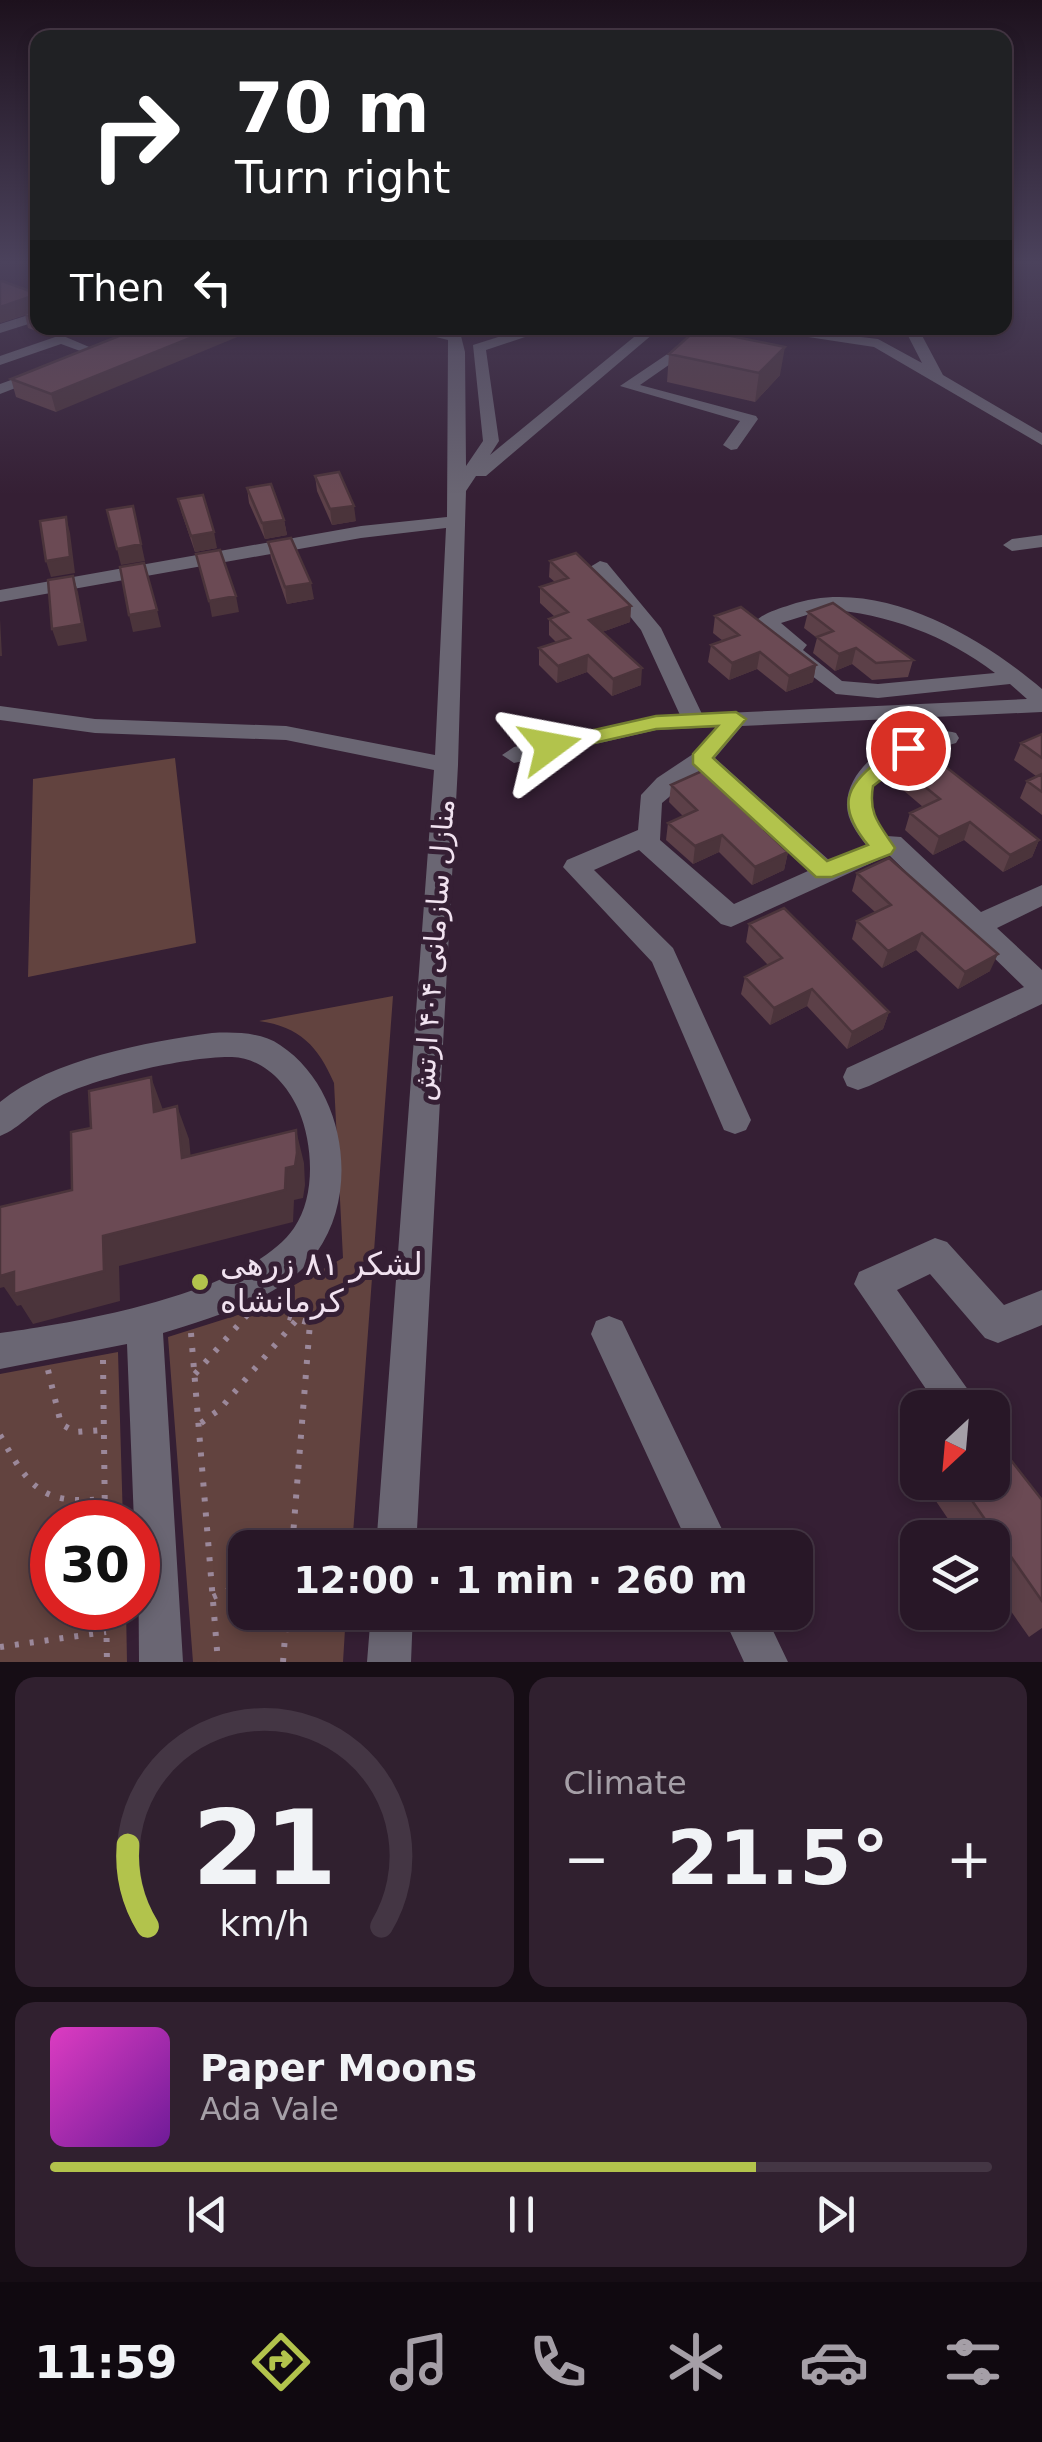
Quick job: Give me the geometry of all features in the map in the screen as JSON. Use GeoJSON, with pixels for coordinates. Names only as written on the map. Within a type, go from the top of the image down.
{"type":"FeatureCollection","features":[{"type":"Feature","properties":{"kind":"street"},"geometry":{"type":"LineString","coordinates":[[0,361],[59,341]]}},
{"type":"Feature","properties":{"kind":"street"},"geometry":{"type":"LineString","coordinates":[[63,341],[94,352]]}},
{"type":"Feature","properties":{"kind":"street","name":"منازل سازمانی ۴۰۴ ارتش"},"geometry":{"type":"LineString","coordinates":[[397,1530],[446,765],[457,491],[455,341]]}},
{"type":"Feature","properties":{"kind":"street"},"geometry":{"type":"LineString","coordinates":[[457,491],[491,441],[478,348],[500,341]]}},
{"type":"Feature","properties":{"kind":"street"},"geometry":{"type":"LineString","coordinates":[[457,491],[638,341]]}},
{"type":"Feature","properties":{"kind":"street"},"geometry":{"type":"LineString","coordinates":[[697,341],[628,386],[750,419],[731,445]]}},
{"type":"Feature","properties":{"kind":"street"},"geometry":{"type":"LineString","coordinates":[[858,341],[878,343]]}},
{"type":"Feature","properties":{"kind":"street"},"geometry":{"type":"LineString","coordinates":[[876,341],[1042,440]]}},
{"type":"Feature","properties":{"kind":"street"},"geometry":{"type":"LineString","coordinates":[[917,341],[936,376]]}},
{"type":"Feature","properties":{"kind":"street"},"geometry":{"type":"LineString","coordinates":[[0,389],[112,345]]}},
{"type":"Feature","properties":{"kind":"street"},"geometry":{"type":"LineString","coordinates":[[0,596],[362,532],[456,522]]}},
{"type":"Feature","properties":{"kind":"street"},"geometry":{"type":"LineString","coordinates":[[1012,545],[1042,541]]}},
{"type":"Feature","properties":{"kind":"street"},"geometry":{"type":"LineString","coordinates":[[600,567],[651,628],[694,721]]}},
{"type":"Feature","properties":{"kind":"street"},"geometry":{"type":"LineString","coordinates":[[1017,677],[878,691],[836,687],[790,650],[796,645],[766,621],[822,603],[874,610],[943,630],[1017,677],[1042,702]]}},
{"type":"Feature","properties":{"kind":"street"},"geometry":{"type":"LineString","coordinates":[[514,754],[656,722],[1042,702]]}},
{"type":"Feature","properties":{"kind":"street"},"geometry":{"type":"LineString","coordinates":[[0,712],[95,726],[286,733],[446,765]]}},
{"type":"Feature","properties":{"kind":"street"},"geometry":{"type":"LineString","coordinates":[[735,1120],[663,956],[576,867],[650,834],[650,801],[665,784],[701,759],[736,719]]}},
{"type":"Feature","properties":{"kind":"street"},"geometry":{"type":"LineString","coordinates":[[883,848],[864,825],[859,804],[863,783],[888,759],[928,738],[948,738]]}},
{"type":"Feature","properties":{"kind":"street"},"geometry":{"type":"LineString","coordinates":[[701,759],[824,872]]}},
{"type":"Feature","properties":{"kind":"street"},"geometry":{"type":"LineString","coordinates":[[642,838],[731,917],[892,843],[1042,989],[858,1078]]}},
{"type":"Feature","properties":{"kind":"street"},"geometry":{"type":"LineString","coordinates":[[978,925],[1042,895]]}},
{"type":"Feature","properties":{"kind":"street"},"geometry":{"type":"LineString","coordinates":[[0,1122],[12,1108],[60,1078],[223,1043],[266,1050],[305,1086],[322,1129],[325,1186],[315,1229],[251,1296],[46,1346],[0,1351]]}},
{"type":"Feature","properties":{"kind":"street"},"geometry":{"type":"LineString","coordinates":[[949,1390],[871,1284],[935,1254],[998,1325],[1040,1312]]}},
{"type":"Feature","properties":{"kind":"street"},"geometry":{"type":"LineString","coordinates":[[144,1321],[161,1662]]}},
{"type":"Feature","properties":{"kind":"street"},"geometry":{"type":"LineString","coordinates":[[609,1334],[702,1530]]}},
{"type":"Feature","properties":{"kind":"street"},"geometry":{"type":"LineString","coordinates":[[389,1662],[391,1630]]}},
{"type":"Feature","properties":{"kind":"street"},"geometry":{"type":"LineString","coordinates":[[751,1630],[766,1662]]}},
{"type":"Feature","properties":{"kind":"path"},"geometry":{"type":"LineString","coordinates":[[195,1374],[251,1296],[310,1323],[293,1530]]}},
{"type":"Feature","properties":{"kind":"path"},"geometry":{"type":"LineString","coordinates":[[199,1424],[220,1409],[299,1317]]}},
{"type":"Feature","properties":{"kind":"path"},"geometry":{"type":"LineString","coordinates":[[191,1328],[218,1662]]}},
{"type":"Feature","properties":{"kind":"path"},"geometry":{"type":"LineString","coordinates":[[46,1346],[60,1424],[75,1432],[104,1430]]}},
{"type":"Feature","properties":{"kind":"path"},"geometry":{"type":"LineString","coordinates":[[1,1440],[28,1485],[48,1496],[79,1502],[104,1499],[102,1355]]}},
{"type":"Feature","properties":{"kind":"path"},"geometry":{"type":"LineString","coordinates":[[213,1597],[228,1590]]}},
{"type":"Feature","properties":{"kind":"path"},"geometry":{"type":"LineString","coordinates":[[283,1662],[286,1630]]}},
{"type":"Feature","properties":{"kind":"path"},"geometry":{"type":"LineString","coordinates":[[0,1647],[106,1632],[106,1662]]}},
{"type":"Feature","properties":{"kind":"shaded area"},"geometry":{"type":"Polygon","coordinates":[[[175,758],[196,943],[28,977],[33,779],[175,758]]]}},
{"type":"Feature","properties":{"kind":"shaded area"},"geometry":{"type":"Polygon","coordinates":[[[393,996],[353,1530],[228,1530],[228,1630],[345,1630],[343,1662],[193,1662],[168,1337],[244,1313],[343,1258],[334,1083],[306,1040],[286,1028],[259,1021],[393,996]]]}},
{"type":"Feature","properties":{"kind":"shaded area"},"geometry":{"type":"Polygon","coordinates":[[[118,1352],[122,1500],[30,1500],[30,1630],[126,1630],[127,1662],[0,1662],[0,1374],[118,1352]]]}},
{"type":"Feature","properties":{"kind":"building"},"geometry":{"type":"Polygon","coordinates":[[[107,341],[184,341],[51,394],[11,379],[107,341]]]}},
{"type":"Feature","properties":{"kind":"building"},"geometry":{"type":"Polygon","coordinates":[[[684,341],[754,341],[785,347],[759,373],[669,354],[684,341]]]}},
{"type":"Feature","properties":{"kind":"building"},"geometry":{"type":"Polygon","coordinates":[[[339,472],[354,506],[330,509],[315,476],[339,472]]]}},
{"type":"Feature","properties":{"kind":"building"},"geometry":{"type":"Polygon","coordinates":[[[271,484],[284,520],[262,523],[247,488],[271,484]]]}},
{"type":"Feature","properties":{"kind":"building"},"geometry":{"type":"Polygon","coordinates":[[[203,495],[214,532],[191,536],[178,499],[203,495]]]}},
{"type":"Feature","properties":{"kind":"building"},"geometry":{"type":"Polygon","coordinates":[[[133,506],[141,544],[117,549],[107,510],[133,506]]]}},
{"type":"Feature","properties":{"kind":"building"},"geometry":{"type":"Polygon","coordinates":[[[66,517],[70,557],[46,561],[40,521],[66,517]]]}},
{"type":"Feature","properties":{"kind":"building"},"geometry":{"type":"Polygon","coordinates":[[[291,538],[311,583],[285,587],[268,542],[291,538]]]}},
{"type":"Feature","properties":{"kind":"building"},"geometry":{"type":"Polygon","coordinates":[[[220,550],[236,596],[209,601],[196,554],[220,550]]]}},
{"type":"Feature","properties":{"kind":"building"},"geometry":{"type":"Polygon","coordinates":[[[576,553],[631,606],[589,620],[642,668],[613,679],[588,655],[558,666],[539,648],[570,638],[549,619],[568,612],[540,587],[568,578],[550,561],[576,553]]]}},
{"type":"Feature","properties":{"kind":"building"},"geometry":{"type":"Polygon","coordinates":[[[144,563],[157,610],[129,615],[120,567],[144,563]]]}},
{"type":"Feature","properties":{"kind":"building"},"geometry":{"type":"Polygon","coordinates":[[[73,576],[82,624],[52,629],[48,580],[73,576]]]}},
{"type":"Feature","properties":{"kind":"building"},"geometry":{"type":"Polygon","coordinates":[[[833,603],[913,660],[876,663],[856,648],[839,654],[817,637],[833,631],[808,612],[833,603]]]}},
{"type":"Feature","properties":{"kind":"building"},"geometry":{"type":"Polygon","coordinates":[[[741,607],[816,665],[789,676],[760,652],[732,663],[711,645],[739,635],[715,616],[741,607]]]}},
{"type":"Feature","properties":{"kind":"building"},"geometry":{"type":"Polygon","coordinates":[[[1042,734],[1042,758],[1021,743],[1042,734]]]}},
{"type":"Feature","properties":{"kind":"building"},"geometry":{"type":"Polygon","coordinates":[[[937,760],[1039,840],[1010,855],[970,822],[939,837],[910,813],[940,799],[908,773],[937,760]]]}},
{"type":"Feature","properties":{"kind":"building"},"geometry":{"type":"Polygon","coordinates":[[[702,771],[788,852],[755,867],[722,835],[695,846],[668,823],[697,810],[671,785],[702,771]]]}},
{"type":"Feature","properties":{"kind":"building"},"geometry":{"type":"Polygon","coordinates":[[[1042,774],[1042,792],[1027,781],[1042,774]]]}},
{"type":"Feature","properties":{"kind":"building"},"geometry":{"type":"Polygon","coordinates":[[[889,858],[998,954],[965,972],[922,933],[888,951],[857,921],[891,905],[857,873],[889,858]]]}},
{"type":"Feature","properties":{"kind":"building"},"geometry":{"type":"Polygon","coordinates":[[[784,908],[889,1012],[852,1032],[812,989],[774,1008],[745,977],[782,958],[749,924],[784,908]]]}},
{"type":"Feature","properties":{"kind":"building"},"geometry":{"type":"Polygon","coordinates":[[[151,1077],[154,1112],[177,1106],[182,1158],[296,1130],[295,1166],[286,1168],[285,1190],[103,1236],[104,1271],[14,1294],[14,1272],[0,1276],[0,1207],[72,1190],[71,1132],[91,1128],[89,1091],[151,1077]]]}},
{"type":"Feature","properties":{"kind":"building"},"geometry":{"type":"Polygon","coordinates":[[[1010,1459],[1042,1500],[1042,1601],[1010,1555],[1010,1520],[986,1520],[972,1500],[1010,1500],[1010,1459]]]}},
{"type":"Feature","properties":{"kind":"place","name":"لشکر ۸۱ زرهی کرمانشاه"},"geometry":{"type":"Point","coordinates":[200,1282]}},
{"type":"Feature","properties":{"kind":"route"},"geometry":{"type":"LineString","coordinates":[[550,746],[656,722],[736,719],[701,759],[824,872],[883,848],[864,825],[859,804],[863,783],[888,759],[908,748]]}}]}
